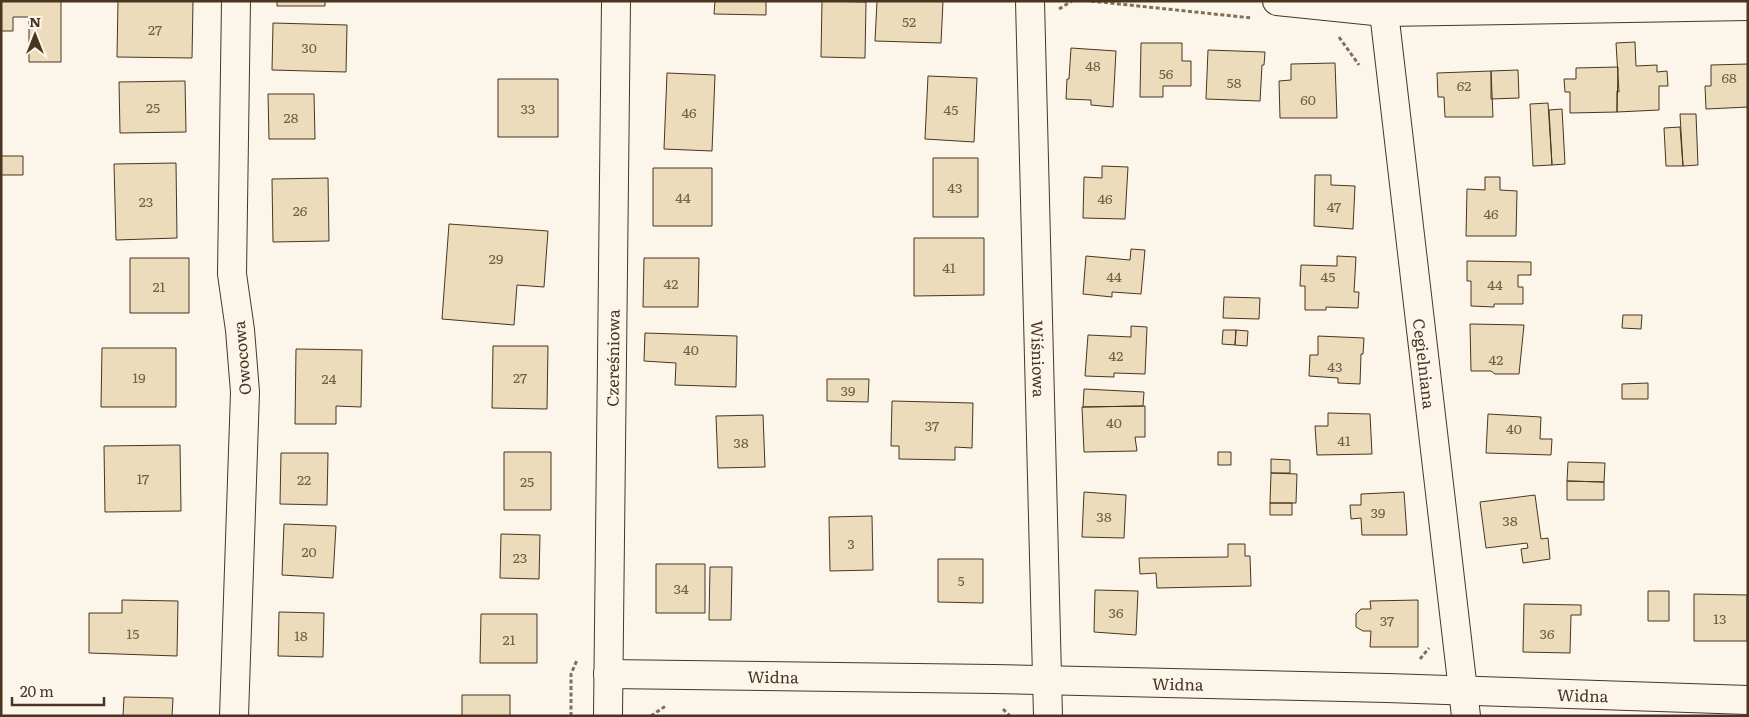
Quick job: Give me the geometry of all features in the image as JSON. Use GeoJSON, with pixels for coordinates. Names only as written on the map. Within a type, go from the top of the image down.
{"type":"FeatureCollection","features":[{"type":"Feature","properties":{"kind":"street","name":"Owocowa"},"geometry":{"type":"LineString","coordinates":[[234,716],[245,392],[240,330],[232,274],[236,1]]}},
{"type":"Feature","properties":{"kind":"street","name":"Czereśniowa"},"geometry":{"type":"LineString","coordinates":[[608,716],[616,1]]}},
{"type":"Feature","properties":{"kind":"street","name":"Wiśniowa"},"geometry":{"type":"LineString","coordinates":[[1030,1],[1048,716]]}},
{"type":"Feature","properties":{"kind":"street"},"geometry":{"type":"LineString","coordinates":[[1277,1],[1384,12],[1748,6]]}},
{"type":"Feature","properties":{"kind":"street","name":"Cegielniana"},"geometry":{"type":"LineString","coordinates":[[1384,12],[1465,703]]}},
{"type":"Feature","properties":{"kind":"street","name":"Widna"},"geometry":{"type":"LineString","coordinates":[[608,674],[1047,680],[1387,688],[1465,703],[1748,700]]}},
{"type":"Feature","properties":{"kind":"path"},"geometry":{"type":"LineString","coordinates":[[570,716],[571,674]]}},
{"type":"Feature","properties":{"kind":"building"},"geometry":{"type":"Polygon","coordinates":[[[1,1],[61,1],[61,62],[29,62],[29,17],[13,17],[13,31],[1,31],[1,1]]]}},
{"type":"Feature","properties":{"kind":"building"},"geometry":{"type":"Polygon","coordinates":[[[118,1],[193,1],[192,58],[117,57],[118,1]]]}},
{"type":"Feature","properties":{"kind":"building"},"geometry":{"type":"Polygon","coordinates":[[[277,1],[325,1],[325,6],[277,6],[277,1]]]}},
{"type":"Feature","properties":{"kind":"building"},"geometry":{"type":"Polygon","coordinates":[[[715,1],[766,1],[766,15],[714,14],[715,1]]]}},
{"type":"Feature","properties":{"kind":"building"},"geometry":{"type":"Polygon","coordinates":[[[822,1],[866,2],[865,58],[821,57],[822,1]]]}},
{"type":"Feature","properties":{"kind":"building"},"geometry":{"type":"Polygon","coordinates":[[[877,1],[943,1],[941,43],[875,41],[877,1]]]}},
{"type":"Feature","properties":{"kind":"building"},"geometry":{"type":"Polygon","coordinates":[[[273,23],[347,25],[346,72],[272,70],[273,23]]]}},
{"type":"Feature","properties":{"kind":"building"},"geometry":{"type":"Polygon","coordinates":[[[1635,42],[1636,66],[1657,65],[1657,72],[1667,71],[1668,86],[1659,86],[1659,110],[1617,112],[1617,91],[1619,92],[1616,43],[1635,42]]]}},
{"type":"Feature","properties":{"kind":"building"},"geometry":{"type":"Polygon","coordinates":[[[1141,43],[1182,43],[1182,61],[1191,61],[1191,86],[1163,86],[1163,97],[1140,97],[1141,43]]]}},
{"type":"Feature","properties":{"kind":"building"},"geometry":{"type":"Polygon","coordinates":[[[1071,48],[1116,51],[1113,107],[1091,105],[1091,100],[1066,99],[1071,48]]]}},
{"type":"Feature","properties":{"kind":"building"},"geometry":{"type":"Polygon","coordinates":[[[1208,50],[1265,52],[1264,65],[1262,65],[1260,101],[1206,99],[1208,50]]]}},
{"type":"Feature","properties":{"kind":"building"},"geometry":{"type":"Polygon","coordinates":[[[1335,63],[1337,118],[1280,118],[1279,81],[1291,80],[1291,64],[1335,63]]]}},
{"type":"Feature","properties":{"kind":"building"},"geometry":{"type":"Polygon","coordinates":[[[1748,64],[1748,107],[1706,109],[1705,86],[1711,86],[1711,65],[1748,64]]]}},
{"type":"Feature","properties":{"kind":"building"},"geometry":{"type":"Polygon","coordinates":[[[1618,67],[1617,112],[1570,113],[1570,92],[1565,92],[1564,79],[1576,79],[1576,68],[1618,67]]]}},
{"type":"Feature","properties":{"kind":"building"},"geometry":{"type":"Polygon","coordinates":[[[1518,70],[1519,98],[1491,99],[1491,71],[1518,70]]]}},
{"type":"Feature","properties":{"kind":"building"},"geometry":{"type":"Polygon","coordinates":[[[1491,71],[1493,117],[1445,117],[1444,97],[1438,97],[1437,73],[1491,71]]]}},
{"type":"Feature","properties":{"kind":"building"},"geometry":{"type":"Polygon","coordinates":[[[667,73],[715,75],[712,151],[664,149],[667,73]]]}},
{"type":"Feature","properties":{"kind":"building"},"geometry":{"type":"Polygon","coordinates":[[[928,76],[977,78],[974,142],[925,139],[928,76]]]}},
{"type":"Feature","properties":{"kind":"building"},"geometry":{"type":"Polygon","coordinates":[[[498,79],[558,79],[558,137],[498,137],[498,79]]]}},
{"type":"Feature","properties":{"kind":"building"},"geometry":{"type":"Polygon","coordinates":[[[185,81],[186,132],[120,133],[119,82],[185,81]]]}},
{"type":"Feature","properties":{"kind":"building"},"geometry":{"type":"Polygon","coordinates":[[[268,94],[314,94],[315,139],[269,139],[268,94]]]}},
{"type":"Feature","properties":{"kind":"building"},"geometry":{"type":"Polygon","coordinates":[[[1548,103],[1552,165],[1533,166],[1530,104],[1548,103]]]}},
{"type":"Feature","properties":{"kind":"building"},"geometry":{"type":"Polygon","coordinates":[[[1562,109],[1565,164],[1552,165],[1549,110],[1562,109]]]}},
{"type":"Feature","properties":{"kind":"building"},"geometry":{"type":"Polygon","coordinates":[[[1680,114],[1696,114],[1698,165],[1683,166],[1680,114]]]}},
{"type":"Feature","properties":{"kind":"building"},"geometry":{"type":"Polygon","coordinates":[[[1680,127],[1683,166],[1666,166],[1664,128],[1680,127]]]}},
{"type":"Feature","properties":{"kind":"building"},"geometry":{"type":"Polygon","coordinates":[[[1,156],[23,156],[23,175],[1,175],[1,156]]]}},
{"type":"Feature","properties":{"kind":"building"},"geometry":{"type":"Polygon","coordinates":[[[933,158],[978,158],[978,217],[933,217],[933,158]]]}},
{"type":"Feature","properties":{"kind":"building"},"geometry":{"type":"Polygon","coordinates":[[[176,163],[177,238],[116,240],[114,164],[176,163]]]}},
{"type":"Feature","properties":{"kind":"building"},"geometry":{"type":"Polygon","coordinates":[[[1102,166],[1128,167],[1125,219],[1083,218],[1084,177],[1102,178],[1102,166]]]}},
{"type":"Feature","properties":{"kind":"building"},"geometry":{"type":"Polygon","coordinates":[[[653,168],[712,168],[712,226],[653,226],[653,168]]]}},
{"type":"Feature","properties":{"kind":"building"},"geometry":{"type":"Polygon","coordinates":[[[1315,175],[1331,175],[1331,185],[1355,186],[1353,229],[1314,226],[1315,175]]]}},
{"type":"Feature","properties":{"kind":"building"},"geometry":{"type":"Polygon","coordinates":[[[1485,177],[1500,177],[1500,190],[1517,191],[1516,236],[1466,236],[1467,189],[1485,190],[1485,177]]]}},
{"type":"Feature","properties":{"kind":"building"},"geometry":{"type":"Polygon","coordinates":[[[328,178],[329,241],[273,242],[272,179],[328,178]]]}},
{"type":"Feature","properties":{"kind":"building"},"geometry":{"type":"Polygon","coordinates":[[[449,224],[548,231],[544,287],[517,285],[514,325],[442,319],[449,224]]]}},
{"type":"Feature","properties":{"kind":"building"},"geometry":{"type":"Polygon","coordinates":[[[914,238],[984,238],[984,295],[914,296],[914,238]]]}},
{"type":"Feature","properties":{"kind":"building"},"geometry":{"type":"Polygon","coordinates":[[[1131,249],[1145,250],[1141,294],[1112,292],[1112,297],[1083,294],[1086,256],[1130,260],[1131,249]]]}},
{"type":"Feature","properties":{"kind":"building"},"geometry":{"type":"Polygon","coordinates":[[[1337,256],[1356,257],[1354,292],[1359,292],[1358,308],[1326,307],[1326,310],[1305,310],[1305,286],[1300,286],[1301,265],[1337,266],[1337,256]]]}},
{"type":"Feature","properties":{"kind":"building"},"geometry":{"type":"Polygon","coordinates":[[[130,258],[189,258],[189,313],[130,313],[130,258]]]}},
{"type":"Feature","properties":{"kind":"building"},"geometry":{"type":"Polygon","coordinates":[[[644,258],[699,258],[698,307],[643,307],[644,258]]]}},
{"type":"Feature","properties":{"kind":"building"},"geometry":{"type":"Polygon","coordinates":[[[1467,261],[1531,262],[1531,275],[1518,275],[1518,287],[1523,287],[1523,304],[1494,304],[1494,307],[1471,306],[1471,281],[1467,281],[1467,261]]]}},
{"type":"Feature","properties":{"kind":"building"},"geometry":{"type":"Polygon","coordinates":[[[1224,297],[1260,298],[1259,319],[1223,318],[1224,297]]]}},
{"type":"Feature","properties":{"kind":"building"},"geometry":{"type":"Polygon","coordinates":[[[1623,315],[1642,315],[1641,329],[1622,328],[1623,315]]]}},
{"type":"Feature","properties":{"kind":"building"},"geometry":{"type":"Polygon","coordinates":[[[1470,324],[1524,325],[1519,374],[1471,371],[1470,324]]]}},
{"type":"Feature","properties":{"kind":"building"},"geometry":{"type":"Polygon","coordinates":[[[1131,326],[1147,327],[1145,374],[1114,373],[1114,377],[1085,376],[1088,335],[1131,337],[1131,326]]]}},
{"type":"Feature","properties":{"kind":"building"},"geometry":{"type":"Polygon","coordinates":[[[1223,330],[1236,330],[1235,345],[1222,344],[1223,330]]]}},
{"type":"Feature","properties":{"kind":"building"},"geometry":{"type":"Polygon","coordinates":[[[1236,330],[1248,331],[1247,346],[1235,345],[1236,330]]]}},
{"type":"Feature","properties":{"kind":"building"},"geometry":{"type":"Polygon","coordinates":[[[645,333],[737,336],[736,387],[675,385],[676,363],[644,361],[645,333]]]}},
{"type":"Feature","properties":{"kind":"building"},"geometry":{"type":"Polygon","coordinates":[[[1318,336],[1364,338],[1363,354],[1361,354],[1360,384],[1338,383],[1338,378],[1309,376],[1310,355],[1318,355],[1318,336]]]}},
{"type":"Feature","properties":{"kind":"building"},"geometry":{"type":"Polygon","coordinates":[[[493,346],[548,346],[547,409],[492,408],[493,346]]]}},
{"type":"Feature","properties":{"kind":"building"},"geometry":{"type":"Polygon","coordinates":[[[102,348],[176,348],[176,407],[101,407],[102,348]]]}},
{"type":"Feature","properties":{"kind":"building"},"geometry":{"type":"Polygon","coordinates":[[[296,349],[362,350],[361,407],[336,406],[336,424],[295,424],[296,349]]]}},
{"type":"Feature","properties":{"kind":"building"},"geometry":{"type":"Polygon","coordinates":[[[827,379],[869,379],[868,402],[827,401],[827,379]]]}},
{"type":"Feature","properties":{"kind":"building"},"geometry":{"type":"Polygon","coordinates":[[[1648,383],[1648,399],[1622,399],[1622,384],[1648,383]]]}},
{"type":"Feature","properties":{"kind":"building"},"geometry":{"type":"Polygon","coordinates":[[[1084,389],[1144,392],[1143,406],[1083,407],[1084,389]]]}},
{"type":"Feature","properties":{"kind":"building"},"geometry":{"type":"Polygon","coordinates":[[[892,401],[973,403],[972,448],[955,447],[955,460],[899,459],[899,446],[891,446],[892,401]]]}},
{"type":"Feature","properties":{"kind":"building"},"geometry":{"type":"Polygon","coordinates":[[[1145,406],[1145,437],[1135,437],[1137,451],[1084,452],[1082,407],[1145,406]]]}},
{"type":"Feature","properties":{"kind":"building"},"geometry":{"type":"Polygon","coordinates":[[[1328,413],[1370,414],[1372,454],[1317,455],[1315,426],[1328,426],[1328,413]]]}},
{"type":"Feature","properties":{"kind":"building"},"geometry":{"type":"Polygon","coordinates":[[[1488,414],[1541,417],[1540,439],[1552,439],[1551,455],[1486,453],[1488,414]]]}},
{"type":"Feature","properties":{"kind":"building"},"geometry":{"type":"Polygon","coordinates":[[[763,415],[765,467],[718,468],[716,416],[763,415]]]}},
{"type":"Feature","properties":{"kind":"building"},"geometry":{"type":"Polygon","coordinates":[[[180,445],[181,511],[105,512],[104,446],[180,445]]]}},
{"type":"Feature","properties":{"kind":"building"},"geometry":{"type":"Polygon","coordinates":[[[504,452],[551,452],[551,510],[504,510],[504,452]]]}},
{"type":"Feature","properties":{"kind":"building"},"geometry":{"type":"Polygon","coordinates":[[[1218,452],[1231,452],[1231,465],[1218,465],[1218,452]]]}},
{"type":"Feature","properties":{"kind":"building"},"geometry":{"type":"Polygon","coordinates":[[[281,453],[328,453],[327,505],[280,504],[281,453]]]}},
{"type":"Feature","properties":{"kind":"building"},"geometry":{"type":"Polygon","coordinates":[[[1271,459],[1290,460],[1290,473],[1271,473],[1271,459]]]}},
{"type":"Feature","properties":{"kind":"building"},"geometry":{"type":"Polygon","coordinates":[[[1568,462],[1605,463],[1604,482],[1567,481],[1568,462]]]}},
{"type":"Feature","properties":{"kind":"building"},"geometry":{"type":"Polygon","coordinates":[[[1271,473],[1297,474],[1296,503],[1270,503],[1271,473]]]}},
{"type":"Feature","properties":{"kind":"building"},"geometry":{"type":"Polygon","coordinates":[[[1567,481],[1604,482],[1604,500],[1567,500],[1567,481]]]}},
{"type":"Feature","properties":{"kind":"building"},"geometry":{"type":"Polygon","coordinates":[[[1084,492],[1126,495],[1124,538],[1082,537],[1084,492]]]}},
{"type":"Feature","properties":{"kind":"building"},"geometry":{"type":"Polygon","coordinates":[[[1404,492],[1407,535],[1362,535],[1361,518],[1351,519],[1350,505],[1361,505],[1361,494],[1404,492]]]}},
{"type":"Feature","properties":{"kind":"building"},"geometry":{"type":"Polygon","coordinates":[[[1535,495],[1541,539],[1548,538],[1550,559],[1523,563],[1521,549],[1528,548],[1527,543],[1486,548],[1480,502],[1535,495]]]}},
{"type":"Feature","properties":{"kind":"building"},"geometry":{"type":"Polygon","coordinates":[[[1270,503],[1292,503],[1292,515],[1270,515],[1270,503]]]}},
{"type":"Feature","properties":{"kind":"building"},"geometry":{"type":"Polygon","coordinates":[[[872,516],[873,570],[830,571],[829,517],[872,516]]]}},
{"type":"Feature","properties":{"kind":"building"},"geometry":{"type":"Polygon","coordinates":[[[284,524],[336,526],[333,578],[282,575],[284,524]]]}},
{"type":"Feature","properties":{"kind":"building"},"geometry":{"type":"Polygon","coordinates":[[[501,534],[540,535],[539,579],[500,578],[501,534]]]}},
{"type":"Feature","properties":{"kind":"building"},"geometry":{"type":"Polygon","coordinates":[[[1228,544],[1245,544],[1245,556],[1250,556],[1251,586],[1157,588],[1156,573],[1140,574],[1139,558],[1228,557],[1228,544]]]}},
{"type":"Feature","properties":{"kind":"building"},"geometry":{"type":"Polygon","coordinates":[[[938,559],[983,559],[983,603],[938,602],[938,559]]]}},
{"type":"Feature","properties":{"kind":"building"},"geometry":{"type":"Polygon","coordinates":[[[656,564],[705,564],[705,613],[656,613],[656,564]]]}},
{"type":"Feature","properties":{"kind":"building"},"geometry":{"type":"Polygon","coordinates":[[[710,567],[732,567],[731,620],[709,620],[710,567]]]}},
{"type":"Feature","properties":{"kind":"building"},"geometry":{"type":"Polygon","coordinates":[[[1095,590],[1138,591],[1136,635],[1094,632],[1095,590]]]}},
{"type":"Feature","properties":{"kind":"building"},"geometry":{"type":"Polygon","coordinates":[[[1648,591],[1669,591],[1669,621],[1648,621],[1648,591]]]}},
{"type":"Feature","properties":{"kind":"building"},"geometry":{"type":"Polygon","coordinates":[[[1694,594],[1747,595],[1747,641],[1694,641],[1694,594]]]}},
{"type":"Feature","properties":{"kind":"building"},"geometry":{"type":"Polygon","coordinates":[[[122,600],[178,601],[177,656],[89,653],[89,613],[122,613],[122,600]]]}},
{"type":"Feature","properties":{"kind":"building"},"geometry":{"type":"Polygon","coordinates":[[[1418,600],[1418,647],[1370,647],[1371,631],[1363,631],[1356,627],[1356,614],[1361,609],[1371,609],[1370,601],[1418,600]]]}},
{"type":"Feature","properties":{"kind":"building"},"geometry":{"type":"Polygon","coordinates":[[[1524,604],[1581,605],[1581,615],[1571,615],[1570,653],[1523,652],[1524,604]]]}},
{"type":"Feature","properties":{"kind":"building"},"geometry":{"type":"Polygon","coordinates":[[[279,612],[324,613],[323,657],[278,656],[279,612]]]}},
{"type":"Feature","properties":{"kind":"building"},"geometry":{"type":"Polygon","coordinates":[[[481,614],[537,614],[537,663],[480,663],[481,614]]]}},
{"type":"Feature","properties":{"kind":"building"},"geometry":{"type":"Polygon","coordinates":[[[462,695],[510,695],[510,716],[462,716],[462,695]]]}},
{"type":"Feature","properties":{"kind":"building"},"geometry":{"type":"Polygon","coordinates":[[[124,697],[173,698],[172,716],[123,716],[124,697]]]}}]}
